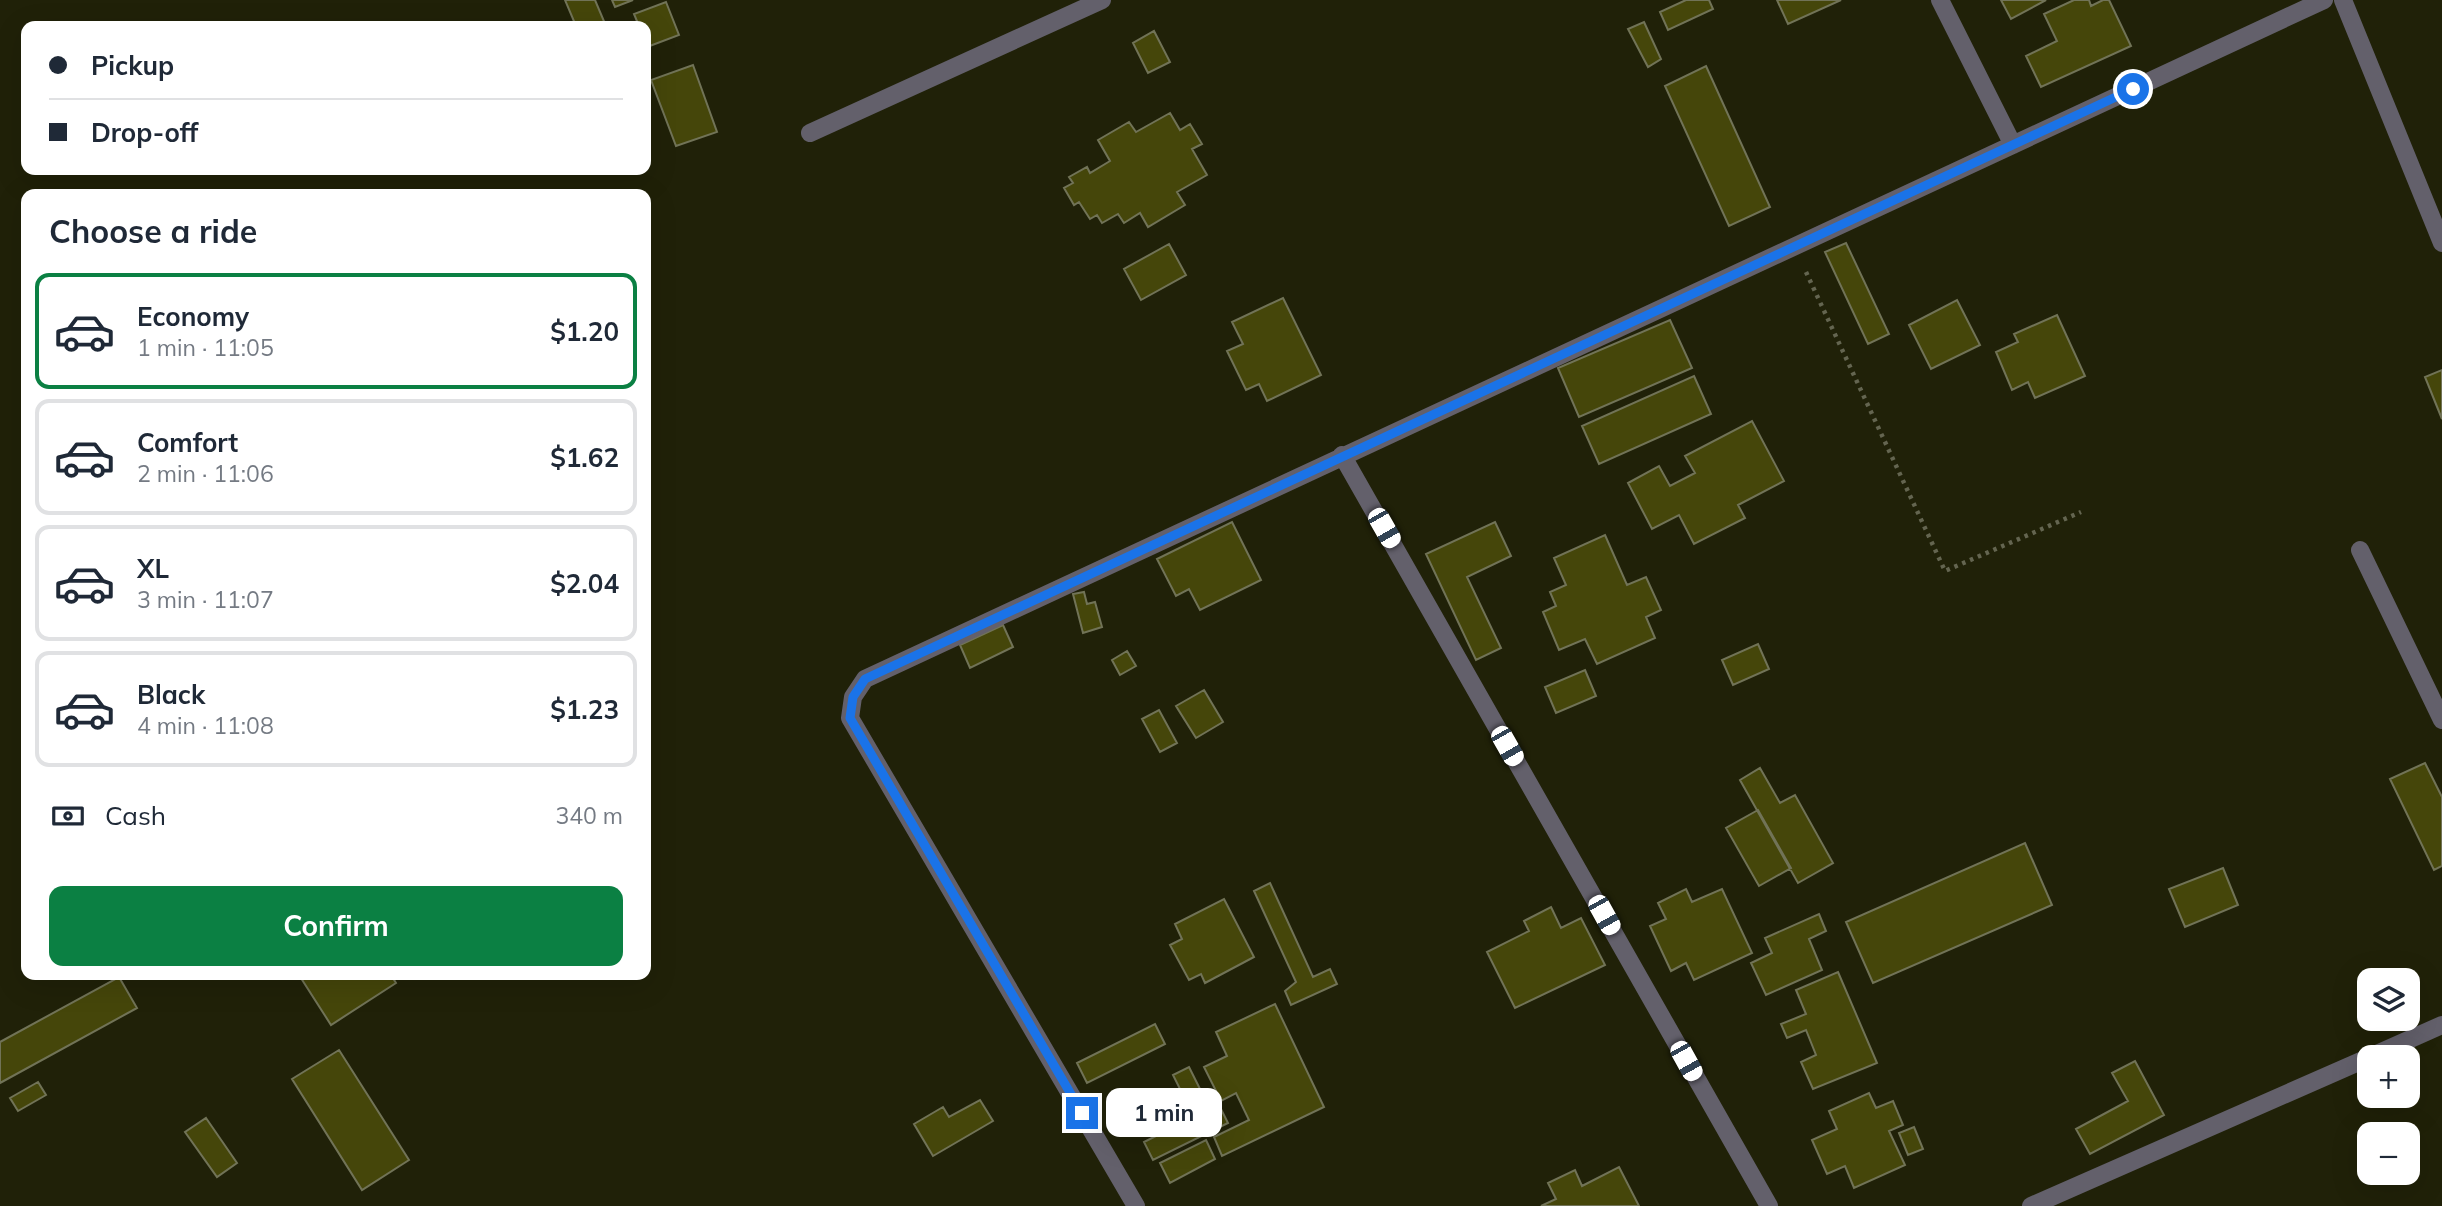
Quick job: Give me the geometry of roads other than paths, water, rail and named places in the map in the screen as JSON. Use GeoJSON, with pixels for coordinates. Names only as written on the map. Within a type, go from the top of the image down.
{"type":"FeatureCollection","features":[{"type":"Feature","properties":{"kind":"street"},"geometry":{"type":"LineString","coordinates":[[810,133],[1102,0]]}},
{"type":"Feature","properties":{"kind":"street"},"geometry":{"type":"LineString","coordinates":[[1940,0],[2013,145]]}},
{"type":"Feature","properties":{"kind":"street"},"geometry":{"type":"LineString","coordinates":[[1136,1206],[850,718],[853,697],[865,679],[2324,0]]}},
{"type":"Feature","properties":{"kind":"street"},"geometry":{"type":"LineString","coordinates":[[2343,0],[2442,243]]}},
{"type":"Feature","properties":{"kind":"street"},"geometry":{"type":"LineString","coordinates":[[1342,455],[1769,1206]]}},
{"type":"Feature","properties":{"kind":"street"},"geometry":{"type":"LineString","coordinates":[[2360,550],[2442,720]]}},
{"type":"Feature","properties":{"kind":"street"},"geometry":{"type":"LineString","coordinates":[[2398,1045],[2442,1026]]}},
{"type":"Feature","properties":{"kind":"street"},"geometry":{"type":"LineString","coordinates":[[2031,1206],[2357,1063]]}}]}
